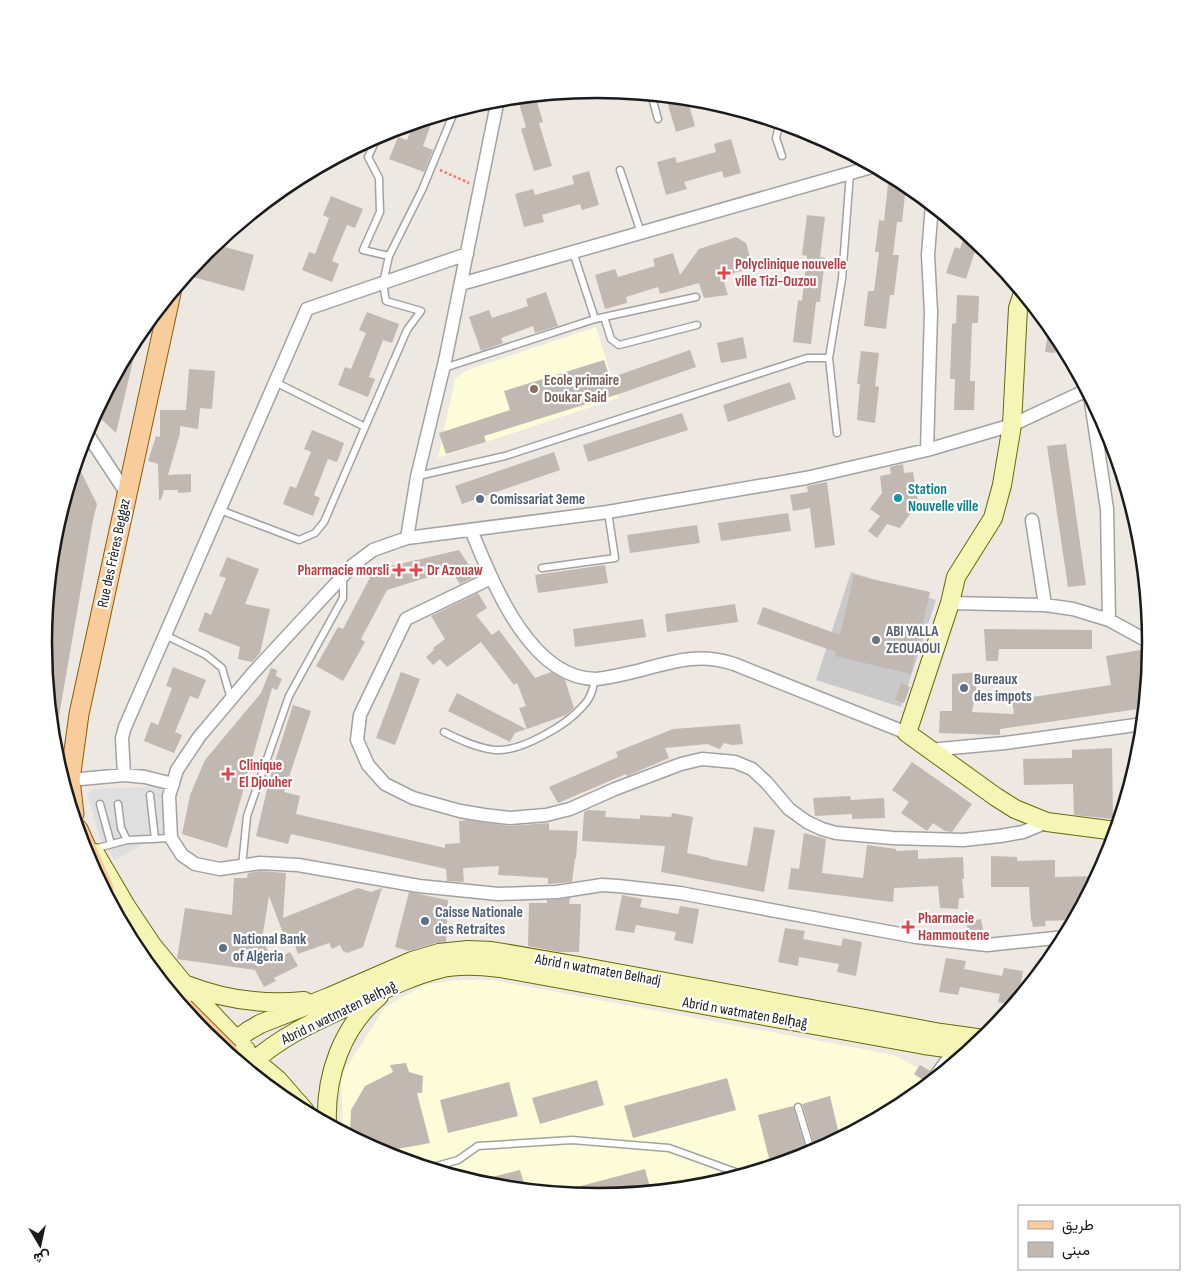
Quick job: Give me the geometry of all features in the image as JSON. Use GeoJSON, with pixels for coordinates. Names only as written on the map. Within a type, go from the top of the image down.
{"type":"FeatureCollection","features":[{"type":"Feature","properties":{"kind":"main road"},"geometry":{"type":"LineString","coordinates":[[1021,300],[1018,308],[1012,425],[1002,485],[993,518],[956,577],[950,603],[907,733],[1014,809],[1047,822],[1109,830]]}},
{"type":"Feature","properties":{"kind":"main road","name":"Rue des Frères Beggaz"},"geometry":{"type":"LineString","coordinates":[[70,780],[79,714],[168,307]]}},
{"type":"Feature","properties":{"kind":"main road"},"geometry":{"type":"LineString","coordinates":[[95,854],[152,945],[239,1052]]}},
{"type":"Feature","properties":{"kind":"main road","name":"Abrid n watmaten Belhadj"},"geometry":{"type":"LineString","coordinates":[[239,1053],[260,1024],[412,961],[439,953],[468,950],[492,952],[589,968],[973,1037]]}},
{"type":"Feature","properties":{"kind":"main road","name":"Abrid n watmaten Belḥaǧ"},"geometry":{"type":"LineString","coordinates":[[239,1053],[266,1050],[292,1032],[390,987],[440,969],[469,966],[500,968],[959,1050]]}},
{"type":"Feature","properties":{"kind":"main road"},"geometry":{"type":"LineString","coordinates":[[184,984],[203,991],[245,1001],[287,1003],[329,997]]}},
{"type":"Feature","properties":{"kind":"main road"},"geometry":{"type":"LineString","coordinates":[[328,1116],[328,1090],[333,1070],[349,1032],[361,1015],[390,987]]}},
{"type":"Feature","properties":{"kind":"main road"},"geometry":{"type":"LineString","coordinates":[[240,1054],[278,1080],[287,1090]]}},
{"type":"Feature","properties":{"kind":"street"},"geometry":{"type":"LineString","coordinates":[[407,538],[417,477],[443,368],[496,107]]}},
{"type":"Feature","properties":{"kind":"street"},"geometry":{"type":"LineString","coordinates":[[460,284],[866,169]]}},
{"type":"Feature","properties":{"kind":"street"},"geometry":{"type":"LineString","coordinates":[[926,450],[932,312],[928,255],[931,212]]}},
{"type":"Feature","properties":{"kind":"street"},"geometry":{"type":"LineString","coordinates":[[124,775],[122,738],[307,309],[466,254]]}},
{"type":"Feature","properties":{"kind":"street"},"geometry":{"type":"LineString","coordinates":[[1055,938],[986,945],[916,937],[680,893],[627,887],[602,885],[556,892],[498,894],[419,886],[298,865],[260,863],[220,869],[195,864],[182,855],[171,838],[169,796],[177,770],[199,737],[353,564],[373,550],[407,538],[608,512],[806,478],[926,450],[1012,425],[1081,393]]}},
{"type":"Feature","properties":{"kind":"street"},"geometry":{"type":"LineString","coordinates":[[1093,417],[1107,509],[1109,620]]}},
{"type":"Feature","properties":{"kind":"street"},"geometry":{"type":"LineString","coordinates":[[92,440],[127,494]]}},
{"type":"Feature","properties":{"kind":"street"},"geometry":{"type":"LineString","coordinates":[[1032,520],[1045,605]]}},
{"type":"Feature","properties":{"kind":"street"},"geometry":{"type":"LineString","coordinates":[[471,530],[500,597],[529,642],[550,662],[572,674],[595,679],[624,674],[687,658],[711,658],[734,664],[907,733]]}},
{"type":"Feature","properties":{"kind":"street"},"geometry":{"type":"LineString","coordinates":[[491,578],[406,619],[360,715],[357,740],[368,765],[385,784],[413,798],[460,811],[484,815],[510,818],[546,815],[570,809],[625,785],[681,764],[702,759],[736,762],[752,769],[767,783],[789,809],[807,822],[836,833],[893,838],[963,840],[1015,833],[1047,822]]}},
{"type":"Feature","properties":{"kind":"street"},"geometry":{"type":"LineString","coordinates":[[950,603],[1045,605],[1073,609],[1109,620],[1142,638]]}},
{"type":"Feature","properties":{"kind":"street"},"geometry":{"type":"LineString","coordinates":[[930,750],[1005,743],[1136,725]]}},
{"type":"Feature","properties":{"kind":"street"},"geometry":{"type":"LineString","coordinates":[[70,780],[124,775],[146,777],[173,784]]}},
{"type":"Feature","properties":{"kind":"lane"},"geometry":{"type":"LineString","coordinates":[[653,101],[658,119]]}},
{"type":"Feature","properties":{"kind":"lane"},"geometry":{"type":"LineString","coordinates":[[220,510],[299,540],[315,533],[324,522],[407,330],[421,310],[386,300],[383,283],[389,256],[422,190],[452,117]]}},
{"type":"Feature","properties":{"kind":"lane"},"geometry":{"type":"LineString","coordinates":[[778,128],[776,138],[782,156]]}},
{"type":"Feature","properties":{"kind":"lane"},"geometry":{"type":"LineString","coordinates":[[373,146],[368,157],[378,178],[380,212],[363,250],[389,256]]}},
{"type":"Feature","properties":{"kind":"lane"},"geometry":{"type":"LineString","coordinates":[[620,170],[640,232]]}},
{"type":"Feature","properties":{"kind":"lane"},"geometry":{"type":"LineString","coordinates":[[837,433],[829,358],[842,279],[850,173]]}},
{"type":"Feature","properties":{"kind":"lane"},"geometry":{"type":"LineString","coordinates":[[573,252],[595,319]]}},
{"type":"Feature","properties":{"kind":"lane"},"geometry":{"type":"LineString","coordinates":[[443,368],[604,316],[696,297]]}},
{"type":"Feature","properties":{"kind":"lane"},"geometry":{"type":"LineString","coordinates":[[604,316],[610,339],[619,345],[697,324]]}},
{"type":"Feature","properties":{"kind":"lane"},"geometry":{"type":"LineString","coordinates":[[417,477],[505,456],[807,358],[829,358]]}},
{"type":"Feature","properties":{"kind":"lane"},"geometry":{"type":"LineString","coordinates":[[275,382],[365,427]]}},
{"type":"Feature","properties":{"kind":"lane"},"geometry":{"type":"LineString","coordinates":[[542,568],[615,558],[608,512]]}},
{"type":"Feature","properties":{"kind":"lane"},"geometry":{"type":"LineString","coordinates":[[242,867],[247,816],[289,696],[343,598],[343,576]]}},
{"type":"Feature","properties":{"kind":"lane"},"geometry":{"type":"LineString","coordinates":[[166,635],[206,655],[222,668],[231,699]]}},
{"type":"Feature","properties":{"kind":"lane"},"geometry":{"type":"LineString","coordinates":[[444,732],[467,743],[496,750],[518,747],[537,739],[561,725],[583,707],[593,692],[595,679]]}},
{"type":"Feature","properties":{"kind":"lane"},"geometry":{"type":"LineString","coordinates":[[150,795],[155,839]]}},
{"type":"Feature","properties":{"kind":"lane"},"geometry":{"type":"LineString","coordinates":[[100,804],[111,844]]}},
{"type":"Feature","properties":{"kind":"lane"},"geometry":{"type":"LineString","coordinates":[[118,804],[121,828],[126,840]]}},
{"type":"Feature","properties":{"kind":"lane"},"geometry":{"type":"LineString","coordinates":[[94,850],[126,840],[171,838]]}},
{"type":"Feature","properties":{"kind":"lane"},"geometry":{"type":"LineString","coordinates":[[798,1107],[809,1144]]}},
{"type":"Feature","properties":{"kind":"lane"},"geometry":{"type":"LineString","coordinates":[[441,1165],[458,1160],[478,1146],[572,1140],[669,1148],[732,1171]]}},
{"type":"Feature","properties":{"kind":"path"},"geometry":{"type":"LineString","coordinates":[[432,166],[480,188]]}},
{"type":"Feature","properties":{"kind":"shaded area","name":"Ecole primaire Doukar Said"},"geometry":{"type":"Polygon","coordinates":[[[596,327],[618,398],[438,458],[455,379],[467,370],[596,327]]]}},
{"type":"Feature","properties":{"kind":"shaded area","name":"ABI YALLA ZEOUAOUI"},"geometry":{"type":"Polygon","coordinates":[[[851,572],[936,600],[901,707],[816,680],[851,572]]]}},
{"type":"Feature","properties":{"kind":"shaded area"},"geometry":{"type":"Polygon","coordinates":[[[165,786],[166,813],[163,834],[115,860],[101,841],[88,796],[93,789],[165,786]]]}},
{"type":"Feature","properties":{"kind":"shaded area"},"geometry":{"type":"Polygon","coordinates":[[[455,980],[492,980],[894,1055],[915,1066],[928,1076],[900,1096],[839,1131],[773,1159],[739,1169],[669,1183],[598,1188],[526,1183],[491,1177],[422,1159],[389,1146],[343,1124],[341,1076],[385,1007],[424,985],[455,980]]]}},
{"type":"Feature","properties":{"kind":"building"},"geometry":{"type":"Polygon","coordinates":[[[537,101],[543,122],[539,123],[552,166],[534,171],[521,129],[526,127],[519,103],[537,101]]]}},
{"type":"Feature","properties":{"kind":"building"},"geometry":{"type":"Polygon","coordinates":[[[667,102],[689,105],[695,126],[676,132],[667,102]]]}},
{"type":"Feature","properties":{"kind":"building"},"geometry":{"type":"Polygon","coordinates":[[[431,123],[423,146],[433,150],[424,172],[389,159],[398,137],[407,140],[411,130],[431,123]]]}},
{"type":"Feature","properties":{"kind":"building"},"geometry":{"type":"Polygon","coordinates":[[[731,139],[741,173],[724,178],[722,171],[684,182],[687,189],[666,195],[657,162],[675,157],[677,163],[716,152],[714,144],[731,139]]]}},
{"type":"Feature","properties":{"kind":"building"},"geometry":{"type":"Polygon","coordinates":[[[589,171],[599,205],[582,210],[580,204],[542,215],[544,222],[524,227],[515,194],[533,189],[535,195],[574,184],[572,176],[589,171]]]}},
{"type":"Feature","properties":{"kind":"building"},"geometry":{"type":"Polygon","coordinates":[[[888,184],[892,184],[905,193],[902,222],[897,222],[893,255],[899,255],[894,295],[890,295],[886,329],[864,326],[868,291],[874,291],[879,252],[875,252],[879,220],[884,221],[888,184]]]}},
{"type":"Feature","properties":{"kind":"building"},"geometry":{"type":"Polygon","coordinates":[[[331,196],[363,209],[355,228],[347,225],[332,261],[339,264],[332,282],[302,270],[309,252],[315,254],[329,218],[323,215],[331,196]]]}},
{"type":"Feature","properties":{"kind":"building"},"geometry":{"type":"Polygon","coordinates":[[[807,215],[825,217],[820,257],[825,258],[820,302],[816,302],[811,344],[793,342],[798,300],[802,301],[807,256],[802,255],[807,215]]]}},
{"type":"Feature","properties":{"kind":"building"},"geometry":{"type":"Polygon","coordinates":[[[736,237],[746,243],[753,268],[722,276],[728,295],[704,298],[699,283],[660,294],[658,287],[626,297],[627,303],[605,309],[595,275],[615,269],[618,277],[655,266],[653,259],[673,253],[680,275],[699,249],[736,237]]]}},
{"type":"Feature","properties":{"kind":"building"},"geometry":{"type":"Polygon","coordinates":[[[964,239],[977,252],[975,251],[966,279],[946,273],[955,247],[960,249],[964,239]]]}},
{"type":"Feature","properties":{"kind":"building"},"geometry":{"type":"Polygon","coordinates":[[[223,247],[254,255],[244,291],[193,277],[223,247]]]}},
{"type":"Feature","properties":{"kind":"building"},"geometry":{"type":"Polygon","coordinates":[[[546,292],[558,326],[535,333],[533,326],[501,338],[503,343],[481,351],[469,317],[489,310],[492,318],[528,306],[526,299],[546,292]]]}},
{"type":"Feature","properties":{"kind":"building"},"geometry":{"type":"Polygon","coordinates":[[[957,295],[979,296],[978,323],[972,323],[970,381],[975,381],[974,410],[954,410],[955,379],[950,379],[952,324],[956,323],[957,295]]]}},
{"type":"Feature","properties":{"kind":"building"},"geometry":{"type":"Polygon","coordinates":[[[367,312],[399,324],[392,343],[383,340],[369,377],[375,379],[368,397],[338,385],[345,367],[351,369],[366,333],[359,330],[367,312]]]}},
{"type":"Feature","properties":{"kind":"building"},"geometry":{"type":"Polygon","coordinates":[[[1047,335],[1057,350],[1055,353],[1045,352],[1047,335]]]}},
{"type":"Feature","properties":{"kind":"building"},"geometry":{"type":"Polygon","coordinates":[[[743,337],[747,358],[721,363],[717,343],[743,337]]]}},
{"type":"Feature","properties":{"kind":"building"},"geometry":{"type":"Polygon","coordinates":[[[690,350],[696,367],[622,393],[484,436],[486,442],[446,454],[439,433],[510,410],[504,391],[604,360],[610,378],[690,350]]]}},
{"type":"Feature","properties":{"kind":"building"},"geometry":{"type":"Polygon","coordinates":[[[861,351],[879,353],[875,386],[879,387],[875,423],[857,420],[860,384],[857,384],[861,351]]]}},
{"type":"Feature","properties":{"kind":"building"},"geometry":{"type":"Polygon","coordinates":[[[134,357],[116,433],[101,419],[109,401],[134,357]]]}},
{"type":"Feature","properties":{"kind":"building"},"geometry":{"type":"Polygon","coordinates":[[[189,369],[215,371],[212,409],[200,408],[198,429],[180,426],[180,433],[168,475],[191,474],[191,492],[178,493],[178,490],[164,490],[161,500],[159,500],[158,464],[148,461],[156,436],[160,437],[160,410],[186,410],[189,369]]]}},
{"type":"Feature","properties":{"kind":"building"},"geometry":{"type":"Polygon","coordinates":[[[790,382],[796,399],[728,422],[723,405],[790,382]]]}},
{"type":"Feature","properties":{"kind":"building"},"geometry":{"type":"Polygon","coordinates":[[[682,413],[688,430],[588,462],[583,445],[682,413]]]}},
{"type":"Feature","properties":{"kind":"building"},"geometry":{"type":"Polygon","coordinates":[[[312,430],[344,443],[337,462],[328,459],[314,495],[320,498],[313,516],[283,504],[290,486],[296,488],[311,452],[304,449],[312,430]]]}},
{"type":"Feature","properties":{"kind":"building"},"geometry":{"type":"Polygon","coordinates":[[[1066,444],[1086,585],[1068,587],[1047,446],[1066,444]]]}},
{"type":"Feature","properties":{"kind":"building"},"geometry":{"type":"Polygon","coordinates":[[[554,452],[560,470],[462,504],[455,486],[554,452]]]}},
{"type":"Feature","properties":{"kind":"building","name":"Station Nouvelle ville"},"geometry":{"type":"Polygon","coordinates":[[[903,464],[904,473],[913,472],[918,503],[900,528],[887,524],[877,538],[868,531],[880,516],[870,509],[882,493],[880,476],[891,474],[890,467],[903,464]]]}},
{"type":"Feature","properties":{"kind":"building"},"geometry":{"type":"Polygon","coordinates":[[[80,470],[97,504],[58,721],[52,642],[57,571],[71,501],[80,470]]]}},
{"type":"Feature","properties":{"kind":"building"},"geometry":{"type":"Polygon","coordinates":[[[827,482],[835,545],[815,548],[810,508],[793,511],[790,495],[808,492],[807,486],[827,482]]]}},
{"type":"Feature","properties":{"kind":"building"},"geometry":{"type":"Polygon","coordinates":[[[788,513],[791,531],[721,541],[718,523],[788,513]]]}},
{"type":"Feature","properties":{"kind":"building"},"geometry":{"type":"Polygon","coordinates":[[[697,525],[700,543],[630,553],[627,535],[697,525]]]}},
{"type":"Feature","properties":{"kind":"building"},"geometry":{"type":"Polygon","coordinates":[[[459,550],[476,576],[460,584],[451,570],[387,590],[361,639],[365,642],[343,681],[316,666],[338,627],[343,629],[374,570],[459,550]]]}},
{"type":"Feature","properties":{"kind":"building"},"geometry":{"type":"Polygon","coordinates":[[[227,557],[259,569],[245,604],[270,609],[260,653],[252,662],[238,659],[240,647],[198,631],[205,612],[211,615],[226,578],[219,576],[227,557]]]}},
{"type":"Feature","properties":{"kind":"building"},"geometry":{"type":"Polygon","coordinates":[[[605,565],[608,583],[538,593],[535,575],[605,565]]]}},
{"type":"Feature","properties":{"kind":"building","name":"ABI YALLA ZEOUAOUI"},"geometry":{"type":"Polygon","coordinates":[[[854,575],[930,592],[911,674],[835,656],[836,652],[757,624],[763,607],[840,635],[854,575]]]}},
{"type":"Feature","properties":{"kind":"building"},"geometry":{"type":"Polygon","coordinates":[[[478,593],[487,608],[476,615],[492,635],[499,630],[535,678],[551,672],[565,680],[574,708],[566,715],[527,729],[519,708],[526,706],[517,683],[514,685],[481,642],[447,667],[440,659],[433,665],[426,657],[434,650],[433,648],[445,639],[431,616],[478,593]]]}},
{"type":"Feature","properties":{"kind":"building"},"geometry":{"type":"Polygon","coordinates":[[[735,604],[738,622],[667,632],[665,614],[735,604]]]}},
{"type":"Feature","properties":{"kind":"building"},"geometry":{"type":"Polygon","coordinates":[[[643,619],[646,637],[575,647],[573,629],[643,619]]]}},
{"type":"Feature","properties":{"kind":"building"},"geometry":{"type":"Polygon","coordinates":[[[984,629],[1092,630],[1092,649],[999,649],[998,661],[986,661],[984,629]]]}},
{"type":"Feature","properties":{"kind":"building"},"geometry":{"type":"Polygon","coordinates":[[[1142,650],[1138,709],[1000,729],[1000,735],[939,733],[940,711],[952,711],[952,674],[979,672],[972,712],[1014,714],[1012,700],[1111,685],[1106,656],[1142,650]]]}},
{"type":"Feature","properties":{"kind":"building"},"geometry":{"type":"Polygon","coordinates":[[[173,667],[206,680],[198,699],[190,696],[175,732],[182,735],[174,753],[144,741],[151,722],[158,725],[172,688],[166,686],[173,667]]]}},
{"type":"Feature","properties":{"kind":"building"},"geometry":{"type":"Polygon","coordinates":[[[271,668],[277,670],[276,676],[282,679],[277,690],[272,688],[227,848],[182,834],[190,795],[205,760],[261,693],[271,668]]]}},
{"type":"Feature","properties":{"kind":"building"},"geometry":{"type":"Polygon","coordinates":[[[401,672],[420,679],[395,745],[376,738],[401,672]]]}},
{"type":"Feature","properties":{"kind":"building"},"geometry":{"type":"Polygon","coordinates":[[[901,683],[910,687],[904,703],[895,700],[901,683]]]}},
{"type":"Feature","properties":{"kind":"building"},"geometry":{"type":"Polygon","coordinates":[[[457,693],[526,729],[515,733],[510,742],[448,711],[457,693]]]}},
{"type":"Feature","properties":{"kind":"building"},"geometry":{"type":"Polygon","coordinates":[[[293,705],[311,711],[284,792],[300,796],[296,814],[445,848],[445,844],[460,843],[459,821],[467,820],[509,826],[549,823],[549,830],[578,831],[572,882],[548,884],[548,878],[498,875],[499,866],[463,868],[464,882],[447,881],[446,869],[291,834],[288,844],[256,836],[270,777],[293,705]]]}},
{"type":"Feature","properties":{"kind":"building"},"geometry":{"type":"Polygon","coordinates":[[[740,724],[743,744],[732,745],[724,743],[720,749],[707,744],[665,748],[669,758],[558,803],[549,787],[618,757],[616,752],[673,729],[740,724]]]}},
{"type":"Feature","properties":{"kind":"building"},"geometry":{"type":"Polygon","coordinates":[[[1112,748],[1113,819],[1074,815],[1073,784],[1024,785],[1023,759],[1072,758],[1072,750],[1112,748]]]}},
{"type":"Feature","properties":{"kind":"building"},"geometry":{"type":"Polygon","coordinates":[[[912,762],[972,804],[952,832],[945,831],[933,823],[927,831],[901,813],[909,802],[892,790],[912,762]]]}},
{"type":"Feature","properties":{"kind":"building"},"geometry":{"type":"Polygon","coordinates":[[[850,796],[851,800],[884,798],[885,818],[852,819],[852,814],[815,816],[813,798],[850,796]]]}},
{"type":"Feature","properties":{"kind":"building"},"geometry":{"type":"Polygon","coordinates":[[[588,810],[606,811],[605,817],[640,819],[640,815],[671,817],[672,813],[693,817],[687,853],[747,866],[754,827],[775,830],[764,892],[661,872],[665,846],[582,841],[584,812],[588,810]]]}},
{"type":"Feature","properties":{"kind":"building"},"geometry":{"type":"Polygon","coordinates":[[[804,833],[826,839],[822,873],[863,878],[867,845],[896,849],[896,851],[918,850],[918,859],[963,857],[964,879],[962,879],[964,898],[959,898],[958,909],[940,908],[938,886],[894,888],[893,902],[788,889],[791,868],[799,869],[804,833]]]}},
{"type":"Feature","properties":{"kind":"building"},"geometry":{"type":"Polygon","coordinates":[[[991,856],[1017,857],[1017,861],[1055,860],[1055,877],[1090,876],[1066,920],[1045,921],[1046,926],[1033,927],[1029,887],[991,887],[991,856]]]}},
{"type":"Feature","properties":{"kind":"building"},"geometry":{"type":"Polygon","coordinates":[[[260,871],[286,873],[283,918],[358,888],[371,892],[382,888],[363,947],[347,953],[343,951],[340,945],[332,949],[329,943],[298,954],[291,935],[283,933],[269,896],[262,939],[273,961],[290,952],[298,966],[274,978],[276,981],[264,987],[255,970],[177,959],[185,908],[232,915],[234,878],[247,878],[248,873],[260,871]]]}},
{"type":"Feature","properties":{"kind":"building","name":"Caisse Nationale des Retraites"},"geometry":{"type":"Polygon","coordinates":[[[409,892],[448,900],[446,942],[409,951],[395,947],[409,892]]]}},
{"type":"Feature","properties":{"kind":"building"},"geometry":{"type":"Polygon","coordinates":[[[622,895],[642,899],[640,907],[678,914],[680,906],[699,909],[693,944],[674,940],[676,932],[636,925],[634,933],[615,930],[622,895]]]}},
{"type":"Feature","properties":{"kind":"building"},"geometry":{"type":"Polygon","coordinates":[[[570,898],[569,904],[581,904],[579,952],[559,952],[528,946],[529,903],[547,903],[547,900],[570,898]]]}},
{"type":"Feature","properties":{"kind":"building"},"geometry":{"type":"Polygon","coordinates":[[[981,919],[983,930],[968,933],[966,922],[981,919]]]}},
{"type":"Feature","properties":{"kind":"building"},"geometry":{"type":"Polygon","coordinates":[[[785,928],[805,931],[803,939],[841,946],[843,938],[862,942],[856,976],[837,972],[839,964],[799,957],[798,966],[778,962],[785,928]]]}},
{"type":"Feature","properties":{"kind":"building"},"geometry":{"type":"Polygon","coordinates":[[[946,958],[966,961],[964,969],[1002,976],[1004,968],[1023,971],[1020,986],[1006,1004],[998,1002],[1000,994],[960,987],[958,995],[939,992],[946,958]]]}},
{"type":"Feature","properties":{"kind":"building"},"geometry":{"type":"Polygon","coordinates":[[[406,1063],[409,1072],[423,1076],[422,1093],[417,1093],[430,1143],[397,1149],[350,1128],[351,1110],[365,1086],[393,1072],[390,1065],[406,1063]]]}},
{"type":"Feature","properties":{"kind":"building"},"geometry":{"type":"Polygon","coordinates":[[[920,1065],[930,1071],[923,1080],[914,1074],[920,1065]]]}},
{"type":"Feature","properties":{"kind":"building"},"geometry":{"type":"Polygon","coordinates":[[[727,1078],[736,1110],[633,1138],[624,1106],[727,1078]]]}},
{"type":"Feature","properties":{"kind":"building"},"geometry":{"type":"Polygon","coordinates":[[[597,1080],[604,1105],[540,1124],[532,1098],[597,1080]]]}},
{"type":"Feature","properties":{"kind":"building"},"geometry":{"type":"Polygon","coordinates":[[[509,1082],[518,1116],[448,1133],[440,1100],[509,1082]]]}},
{"type":"Feature","properties":{"kind":"building"},"geometry":{"type":"Polygon","coordinates":[[[830,1096],[838,1131],[814,1142],[802,1104],[830,1096]]]}},
{"type":"Feature","properties":{"kind":"building"},"geometry":{"type":"Polygon","coordinates":[[[793,1106],[805,1146],[769,1160],[758,1115],[793,1106]]]}},
{"type":"Feature","properties":{"kind":"building"},"geometry":{"type":"Polygon","coordinates":[[[645,1169],[649,1185],[598,1188],[577,1187],[645,1169]]]}},
{"type":"Feature","properties":{"kind":"building"},"geometry":{"type":"Polygon","coordinates":[[[520,1170],[524,1183],[492,1177],[520,1170]]]}},
{"type":"Feature","properties":{"kind":"place","name":"Polyclinique nouvelle ville Tizi-Ouzou"},"geometry":{"type":"Point","coordinates":[724,273]}},
{"type":"Feature","properties":{"kind":"place","name":"Ecole primaire Doukar Said"},"geometry":{"type":"Point","coordinates":[534,389]}},
{"type":"Feature","properties":{"kind":"place","name":"Station Nouvelle ville"},"geometry":{"type":"Point","coordinates":[898,498]}},
{"type":"Feature","properties":{"kind":"place","name":"Comissariat 3eme"},"geometry":{"type":"Point","coordinates":[480,499]}},
{"type":"Feature","properties":{"kind":"place","name":"Pharmacie morsli"},"geometry":{"type":"Point","coordinates":[399,570]}},
{"type":"Feature","properties":{"kind":"place","name":"Dr Azouaw"},"geometry":{"type":"Point","coordinates":[416,570]}},
{"type":"Feature","properties":{"kind":"place","name":"ABI YALLA ZEOUAOUI"},"geometry":{"type":"Point","coordinates":[876,640]}},
{"type":"Feature","properties":{"kind":"place","name":"Bureaux des impots"},"geometry":{"type":"Point","coordinates":[964,688]}},
{"type":"Feature","properties":{"kind":"place","name":"Clinique El Djouher"},"geometry":{"type":"Point","coordinates":[228,774]}},
{"type":"Feature","properties":{"kind":"place","name":"Caisse Nationale des Retraites"},"geometry":{"type":"Point","coordinates":[425,921]}},
{"type":"Feature","properties":{"kind":"place","name":"Pharmacie Hammoutene"},"geometry":{"type":"Point","coordinates":[908,927]}},
{"type":"Feature","properties":{"kind":"place","name":"National Bank of Algeria"},"geometry":{"type":"Point","coordinates":[223,948]}}]}
